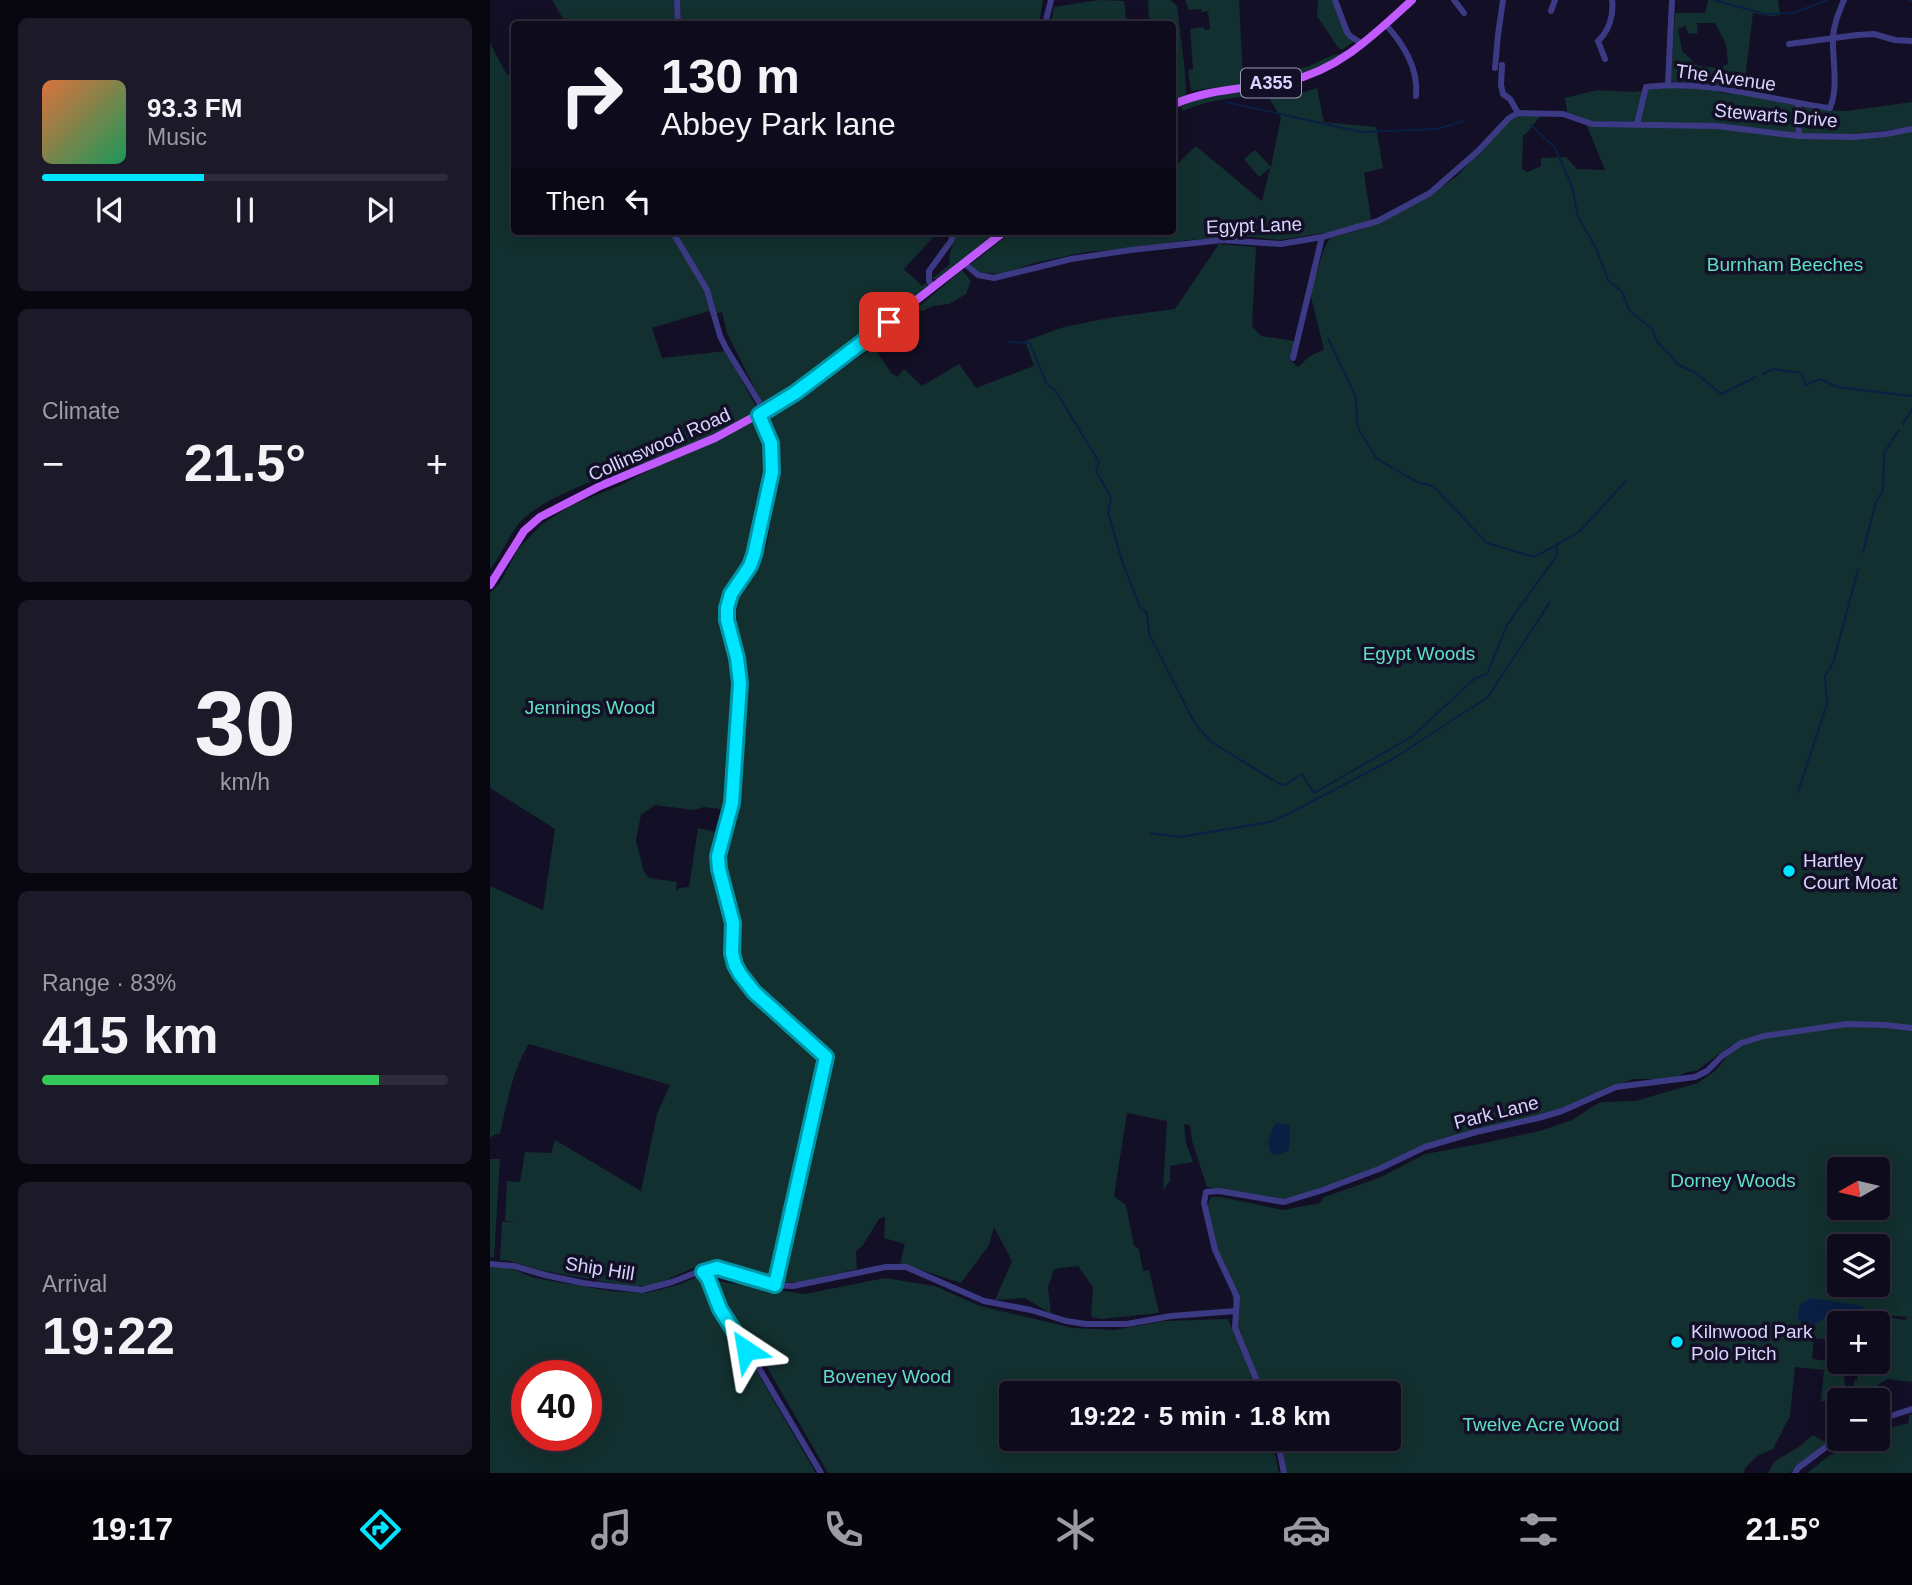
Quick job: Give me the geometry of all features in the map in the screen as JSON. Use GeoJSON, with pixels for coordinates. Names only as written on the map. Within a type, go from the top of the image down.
{"type":"FeatureCollection","features":[{"type":"Feature","properties":{"kind":"main road","name":"A355"},"geometry":{"type":"LineString","coordinates":[[1176,104],[1210,92],[1287,81],[1310,74],[1344,58],[1411,1]]}},
{"type":"Feature","properties":{"kind":"main road","name":"Collinswood Road"},"geometry":{"type":"LineString","coordinates":[[490,585],[524,531],[540,517],[600,486],[715,438],[762,413],[828,369],[1000,235]]}},
{"type":"Feature","properties":{"kind":"street"},"geometry":{"type":"LineString","coordinates":[[677,0],[678,21]]}},
{"type":"Feature","properties":{"kind":"street"},"geometry":{"type":"LineString","coordinates":[[1046,21],[1052,0]]}},
{"type":"Feature","properties":{"kind":"street"},"geometry":{"type":"LineString","coordinates":[[1335,0],[1350,36],[1363,44]]}},
{"type":"Feature","properties":{"kind":"street"},"geometry":{"type":"LineString","coordinates":[[1454,0],[1464,13]]}},
{"type":"Feature","properties":{"kind":"street"},"geometry":{"type":"LineString","coordinates":[[1503,0],[1497,35],[1501,85],[1503,94],[1510,99],[1518,113],[1563,114],[1592,124],[1637,124]]}},
{"type":"Feature","properties":{"kind":"street"},"geometry":{"type":"LineString","coordinates":[[1551,11],[1555,0]]}},
{"type":"Feature","properties":{"kind":"street"},"geometry":{"type":"LineString","coordinates":[[1605,59],[1594,40],[1603,36],[1610,22],[1612,0]]}},
{"type":"Feature","properties":{"kind":"street"},"geometry":{"type":"LineString","coordinates":[[1668,84],[1672,0]]}},
{"type":"Feature","properties":{"kind":"street","name":"The Avenue"},"geometry":{"type":"LineString","coordinates":[[1637,124],[1646,87],[1668,84],[1708,87],[1830,108],[1834,98],[1835,21],[1844,0]]}},
{"type":"Feature","properties":{"kind":"street"},"geometry":{"type":"LineString","coordinates":[[1385,24],[1408,55],[1417,87],[1416,96]]}},
{"type":"Feature","properties":{"kind":"street"},"geometry":{"type":"LineString","coordinates":[[1789,44],[1874,34],[1912,41]]}},
{"type":"Feature","properties":{"kind":"street","name":"The Avenue"},"geometry":{"type":"LineString","coordinates":[[1798,104],[1799,136]]}},
{"type":"Feature","properties":{"kind":"street","name":"Egypt Lane"},"geometry":{"type":"LineString","coordinates":[[964,263],[978,275],[994,278],[1071,259],[1131,250],[1222,240],[1281,244],[1322,237],[1378,221],[1430,193],[1478,151],[1509,118],[1518,113]]}},
{"type":"Feature","properties":{"kind":"street","name":"Stewarts Drive"},"geometry":{"type":"LineString","coordinates":[[1637,124],[1717,125],[1799,136],[1854,137],[1912,129]]}},
{"type":"Feature","properties":{"kind":"street"},"geometry":{"type":"LineString","coordinates":[[674,235],[707,290],[720,336],[762,413],[771,443],[772,472],[754,555],[750,566],[731,594],[727,608],[740,683],[732,803],[718,856],[733,923],[732,953],[735,965],[754,992],[826,1057],[775,1285]]}},
{"type":"Feature","properties":{"kind":"street"},"geometry":{"type":"LineString","coordinates":[[933,287],[929,281],[929,271],[953,235]]}},
{"type":"Feature","properties":{"kind":"street"},"geometry":{"type":"LineString","coordinates":[[1293,358],[1322,237]]}},
{"type":"Feature","properties":{"kind":"street","name":"Park Lane"},"geometry":{"type":"LineString","coordinates":[[1236,1311],[1237,1297],[1215,1250],[1206,1218],[1206,1192],[1219,1191],[1284,1202],[1379,1169],[1425,1147],[1562,1111],[1616,1087],[1695,1077],[1707,1071],[1741,1042],[1847,1024],[1912,1028]]}},
{"type":"Feature","properties":{"kind":"street","name":"Ship Hill"},"geometry":{"type":"LineString","coordinates":[[490,1264],[514,1266],[583,1283],[642,1290],[703,1272]]}},
{"type":"Feature","properties":{"kind":"street"},"geometry":{"type":"LineString","coordinates":[[821,1473],[720,1309],[703,1272],[717,1268],[775,1285],[805,1285],[886,1267],[906,1268],[984,1301],[1031,1310],[1066,1321],[1127,1324],[1171,1316],[1236,1311],[1235,1328]]}},
{"type":"Feature","properties":{"kind":"street"},"geometry":{"type":"LineString","coordinates":[[1225,1312],[1235,1328],[1257,1381]]}},
{"type":"Feature","properties":{"kind":"street"},"geometry":{"type":"LineString","coordinates":[[1890,1416],[1912,1409]]}},
{"type":"Feature","properties":{"kind":"street"},"geometry":{"type":"LineString","coordinates":[[1795,1473],[1827,1446]]}},
{"type":"Feature","properties":{"kind":"street"},"geometry":{"type":"LineString","coordinates":[[1280,1451],[1284,1473]]}},
{"type":"Feature","properties":{"kind":"green space"},"geometry":{"type":"Polygon","coordinates":[[[552,0],[675,0],[676,21],[564,21],[552,0]]]}},
{"type":"Feature","properties":{"kind":"green space"},"geometry":{"type":"Polygon","coordinates":[[[680,0],[1043,0],[1040,21],[681,21],[680,0]]]}},
{"type":"Feature","properties":{"kind":"green space"},"geometry":{"type":"Polygon","coordinates":[[[1099,0],[1124,1],[1127,21],[1052,21],[1054,7],[1099,0]]]}},
{"type":"Feature","properties":{"kind":"green space"},"geometry":{"type":"Polygon","coordinates":[[[1148,0],[1170,0],[1177,6],[1186,96],[1176,100],[1176,21],[1149,21],[1148,0]]]}},
{"type":"Feature","properties":{"kind":"green space"},"geometry":{"type":"Polygon","coordinates":[[[1185,0],[1239,0],[1243,76],[1248,79],[1309,66],[1341,54],[1328,63],[1291,76],[1191,91],[1188,70],[1193,69],[1190,29],[1210,29],[1208,11],[1189,10],[1185,0]]]}},
{"type":"Feature","properties":{"kind":"green space"},"geometry":{"type":"Polygon","coordinates":[[[1318,0],[1333,0],[1354,42],[1339,49],[1317,16],[1318,0]]]}},
{"type":"Feature","properties":{"kind":"green space"},"geometry":{"type":"Polygon","coordinates":[[[1708,0],[1778,0],[1780,15],[1753,13],[1744,88],[1671,81],[1675,13],[1705,13],[1708,0]],[[1697,23],[1698,33],[1689,34],[1685,26],[1678,29],[1682,51],[1698,66],[1718,68],[1728,64],[1726,44],[1715,23],[1697,23]]]}},
{"type":"Feature","properties":{"kind":"green space"},"geometry":{"type":"Polygon","coordinates":[[[490,43],[506,73],[511,77],[511,235],[935,235],[904,269],[922,286],[926,283],[926,290],[830,365],[769,407],[762,403],[727,333],[722,312],[711,315],[709,311],[652,328],[662,358],[726,351],[760,411],[623,475],[618,470],[545,503],[519,523],[490,569],[490,43]]]}},
{"type":"Feature","properties":{"kind":"green space"},"geometry":{"type":"Polygon","coordinates":[[[1265,87],[1266,93],[1213,101],[1183,111],[1179,105],[1193,100],[1265,87]]]}},
{"type":"Feature","properties":{"kind":"green space"},"geometry":{"type":"Polygon","coordinates":[[[1672,87],[1707,88],[1825,110],[1847,111],[1912,102],[1912,127],[1847,135],[1797,134],[1723,124],[1590,121],[1567,112],[1565,98],[1597,90],[1634,92],[1672,87]]]}},
{"type":"Feature","properties":{"kind":"green space"},"geometry":{"type":"Polygon","coordinates":[[[1317,88],[1324,122],[1376,127],[1383,168],[1364,173],[1371,219],[1329,232],[1280,240],[1242,236],[1187,240],[1086,252],[1034,263],[1004,274],[972,272],[971,264],[1008,235],[1176,235],[1176,165],[1196,146],[1262,201],[1270,168],[1259,177],[1244,159],[1255,150],[1271,167],[1281,117],[1266,93],[1293,96],[1317,88]]]}},
{"type":"Feature","properties":{"kind":"green space","name":"Egypt Woods"},"geometry":{"type":"Polygon","coordinates":[[[1518,114],[1542,114],[1523,135],[1522,169],[1528,172],[1541,166],[1541,158],[1566,157],[1577,169],[1605,170],[1586,124],[1691,126],[1825,139],[1912,131],[1912,1026],[1877,1022],[1847,1023],[1748,1038],[1730,1046],[1696,1071],[1672,1079],[1633,1079],[1574,1104],[1538,1116],[1476,1130],[1284,1200],[1207,1187],[1192,1141],[1190,1125],[1184,1124],[1186,1143],[1193,1162],[1170,1166],[1170,1181],[1163,1190],[1167,1121],[1127,1113],[1114,1196],[1126,1205],[1134,1246],[1139,1249],[1143,1271],[1149,1270],[1159,1313],[1102,1319],[1091,1317],[1093,1287],[1078,1266],[1054,1269],[1048,1287],[1051,1314],[1025,1298],[995,1300],[1012,1261],[994,1227],[989,1245],[961,1283],[900,1263],[905,1244],[884,1238],[885,1217],[879,1219],[863,1245],[856,1251],[857,1269],[801,1282],[779,1282],[830,1054],[754,986],[735,957],[736,921],[722,862],[740,783],[744,681],[734,634],[733,607],[742,586],[757,568],[767,544],[780,469],[774,433],[767,420],[874,347],[891,373],[897,377],[904,369],[922,386],[959,364],[976,388],[1034,366],[1025,341],[1064,327],[1175,309],[1219,244],[1256,247],[1252,326],[1261,336],[1294,341],[1290,360],[1298,367],[1324,349],[1310,293],[1330,238],[1363,229],[1408,207],[1456,177],[1510,118],[1518,114]]]}},
{"type":"Feature","properties":{"kind":"green space"},"geometry":{"type":"Polygon","coordinates":[[[956,235],[995,235],[938,279],[932,279],[950,264],[950,252],[956,235]]]}},
{"type":"Feature","properties":{"kind":"green space"},"geometry":{"type":"Polygon","coordinates":[[[962,270],[971,281],[966,294],[949,304],[933,306],[923,311],[916,309],[962,270]]]}},
{"type":"Feature","properties":{"kind":"green space","name":"Jennings Wood"},"geometry":{"type":"Polygon","coordinates":[[[758,422],[764,429],[769,446],[766,447],[769,459],[768,484],[755,552],[731,588],[726,601],[724,619],[733,649],[738,684],[728,810],[704,807],[694,810],[655,805],[641,815],[636,840],[644,872],[649,878],[677,882],[676,892],[679,888],[689,887],[698,828],[721,833],[714,855],[730,930],[727,956],[745,986],[824,1059],[776,1275],[770,1281],[734,1267],[712,1264],[693,1268],[656,1284],[634,1287],[500,1260],[502,1222],[518,1222],[505,1221],[507,1181],[520,1182],[525,1152],[551,1153],[555,1140],[641,1191],[657,1114],[670,1085],[529,1044],[514,1076],[500,1134],[490,1138],[490,886],[543,910],[555,829],[490,788],[490,593],[500,583],[518,549],[542,524],[572,505],[621,485],[758,422]]]}},
{"type":"Feature","properties":{"kind":"green space"},"geometry":{"type":"Polygon","coordinates":[[[1841,1026],[1912,1029],[1912,1382],[1887,1379],[1873,1388],[1854,1386],[1858,1374],[1890,1374],[1890,1318],[1906,1320],[1907,1317],[1890,1315],[1890,1311],[1827,1311],[1827,1340],[1814,1338],[1812,1359],[1827,1361],[1827,1374],[1844,1374],[1847,1388],[1827,1388],[1827,1401],[1821,1401],[1824,1370],[1795,1367],[1790,1416],[1773,1449],[1757,1456],[1745,1468],[1744,1473],[1284,1473],[1278,1451],[1401,1451],[1401,1381],[1256,1381],[1239,1339],[1230,1284],[1210,1228],[1208,1206],[1211,1197],[1283,1210],[1320,1203],[1324,1197],[1379,1178],[1425,1154],[1543,1130],[1572,1120],[1600,1102],[1635,1101],[1698,1083],[1715,1071],[1738,1046],[1764,1037],[1841,1026]]]}},
{"type":"Feature","properties":{"kind":"green space"},"geometry":{"type":"Polygon","coordinates":[[[490,1159],[500,1159],[494,1258],[490,1257],[490,1159]]]}},
{"type":"Feature","properties":{"kind":"green space"},"geometry":{"type":"Polygon","coordinates":[[[490,1267],[510,1268],[535,1278],[610,1291],[646,1293],[703,1277],[714,1304],[816,1473],[490,1473],[490,1267]]]}},
{"type":"Feature","properties":{"kind":"green space","name":"Boveney Wood"},"geometry":{"type":"Polygon","coordinates":[[[885,1278],[935,1286],[980,1306],[1073,1328],[1114,1330],[1164,1321],[1228,1319],[1254,1381],[999,1381],[999,1451],[1274,1451],[1279,1473],[828,1473],[768,1369],[729,1309],[716,1281],[805,1294],[885,1278]]]}},
{"type":"Feature","properties":{"kind":"green space"},"geometry":{"type":"Polygon","coordinates":[[[1912,1414],[1912,1473],[1807,1473],[1830,1455],[1840,1451],[1890,1451],[1890,1428],[1909,1423],[1909,1415],[1912,1414]]]}},
{"type":"Feature","properties":{"kind":"green space"},"geometry":{"type":"Polygon","coordinates":[[[1813,1435],[1823,1441],[1827,1440],[1827,1445],[1790,1473],[1768,1473],[1775,1461],[1813,1435]]]}},
{"type":"Feature","properties":{"kind":"water"},"geometry":{"type":"Polygon","coordinates":[[[1275,1123],[1289,1124],[1290,1131],[1289,1150],[1278,1155],[1271,1153],[1268,1142],[1275,1123]]]}},
{"type":"Feature","properties":{"kind":"water"},"geometry":{"type":"Polygon","coordinates":[[[1810,1298],[1863,1306],[1864,1311],[1827,1311],[1827,1317],[1806,1329],[1798,1319],[1799,1306],[1810,1298]]]}},
{"type":"Feature","properties":{"kind":"waterway"},"geometry":{"type":"LineString","coordinates":[[1714,0],[1765,14],[1793,13],[1828,0]]}},
{"type":"Feature","properties":{"kind":"waterway"},"geometry":{"type":"LineString","coordinates":[[1908,0],[1912,1]]}},
{"type":"Feature","properties":{"kind":"waterway"},"geometry":{"type":"LineString","coordinates":[[1226,102],[1361,132],[1437,129],[1464,121]]}},
{"type":"Feature","properties":{"kind":"waterway"},"geometry":{"type":"LineString","coordinates":[[1531,125],[1555,148],[1572,186],[1578,217],[1596,248],[1608,280],[1622,292],[1629,310],[1653,330],[1656,340],[1679,365],[1696,373],[1721,394],[1756,377]]}},
{"type":"Feature","properties":{"kind":"waterway"},"geometry":{"type":"LineString","coordinates":[[1328,338],[1355,395],[1358,428],[1377,459],[1417,482],[1433,486],[1487,543],[1534,557],[1555,546]]}},
{"type":"Feature","properties":{"kind":"waterway"},"geometry":{"type":"LineString","coordinates":[[1009,342],[1030,343],[1046,383],[1055,390],[1099,462],[1096,471],[1111,498],[1108,512],[1122,561],[1140,607],[1147,613],[1149,634],[1194,722],[1210,741],[1278,783],[1285,785],[1302,774],[1314,793],[1413,736],[1474,679],[1487,674],[1507,625],[1557,555],[1556,545],[1579,532],[1626,481]]}},
{"type":"Feature","properties":{"kind":"waterway"},"geometry":{"type":"LineString","coordinates":[[1763,374],[1773,369],[1802,373],[1805,385],[1820,379],[1837,387],[1912,396]]}},
{"type":"Feature","properties":{"kind":"waterway"},"geometry":{"type":"LineString","coordinates":[[1903,424],[1912,409]]}},
{"type":"Feature","properties":{"kind":"waterway"},"geometry":{"type":"LineString","coordinates":[[1863,552],[1876,502],[1883,490],[1884,453],[1899,430]]}},
{"type":"Feature","properties":{"kind":"waterway"},"geometry":{"type":"LineString","coordinates":[[1798,792],[1827,704],[1825,676],[1833,663],[1858,570]]}},
{"type":"Feature","properties":{"kind":"waterway"},"geometry":{"type":"LineString","coordinates":[[1151,833],[1180,837],[1270,822],[1391,760],[1488,697],[1550,602]]}},
{"type":"Feature","properties":{"kind":"place","name":"Hartley Court Moat"},"geometry":{"type":"Point","coordinates":[1789,871]}},
{"type":"Feature","properties":{"kind":"place","name":"Kilnwood Park Polo Pitch"},"geometry":{"type":"Point","coordinates":[1677,1342]}},
{"type":"Feature","properties":{"kind":"route"},"geometry":{"type":"LineString","coordinates":[[746,1350],[720,1309],[703,1272],[717,1268],[775,1285],[826,1057],[754,992],[740,974],[732,953],[733,923],[718,856],[732,803],[740,683],[727,608],[734,588],[750,566],[754,555],[771,485],[771,443],[759,415],[795,393],[889,322]]}},
{"type":"Feature","properties":{"kind":"park label","name":"Burnham Beeches"},"geometry":{"type":"Point","coordinates":[1785,264]}},
{"type":"Feature","properties":{"kind":"park label","name":"Dorney Woods"},"geometry":{"type":"Point","coordinates":[1733,1180]}},
{"type":"Feature","properties":{"kind":"park label","name":"Twelve Acre Wood"},"geometry":{"type":"Point","coordinates":[1541,1424]}}]}
